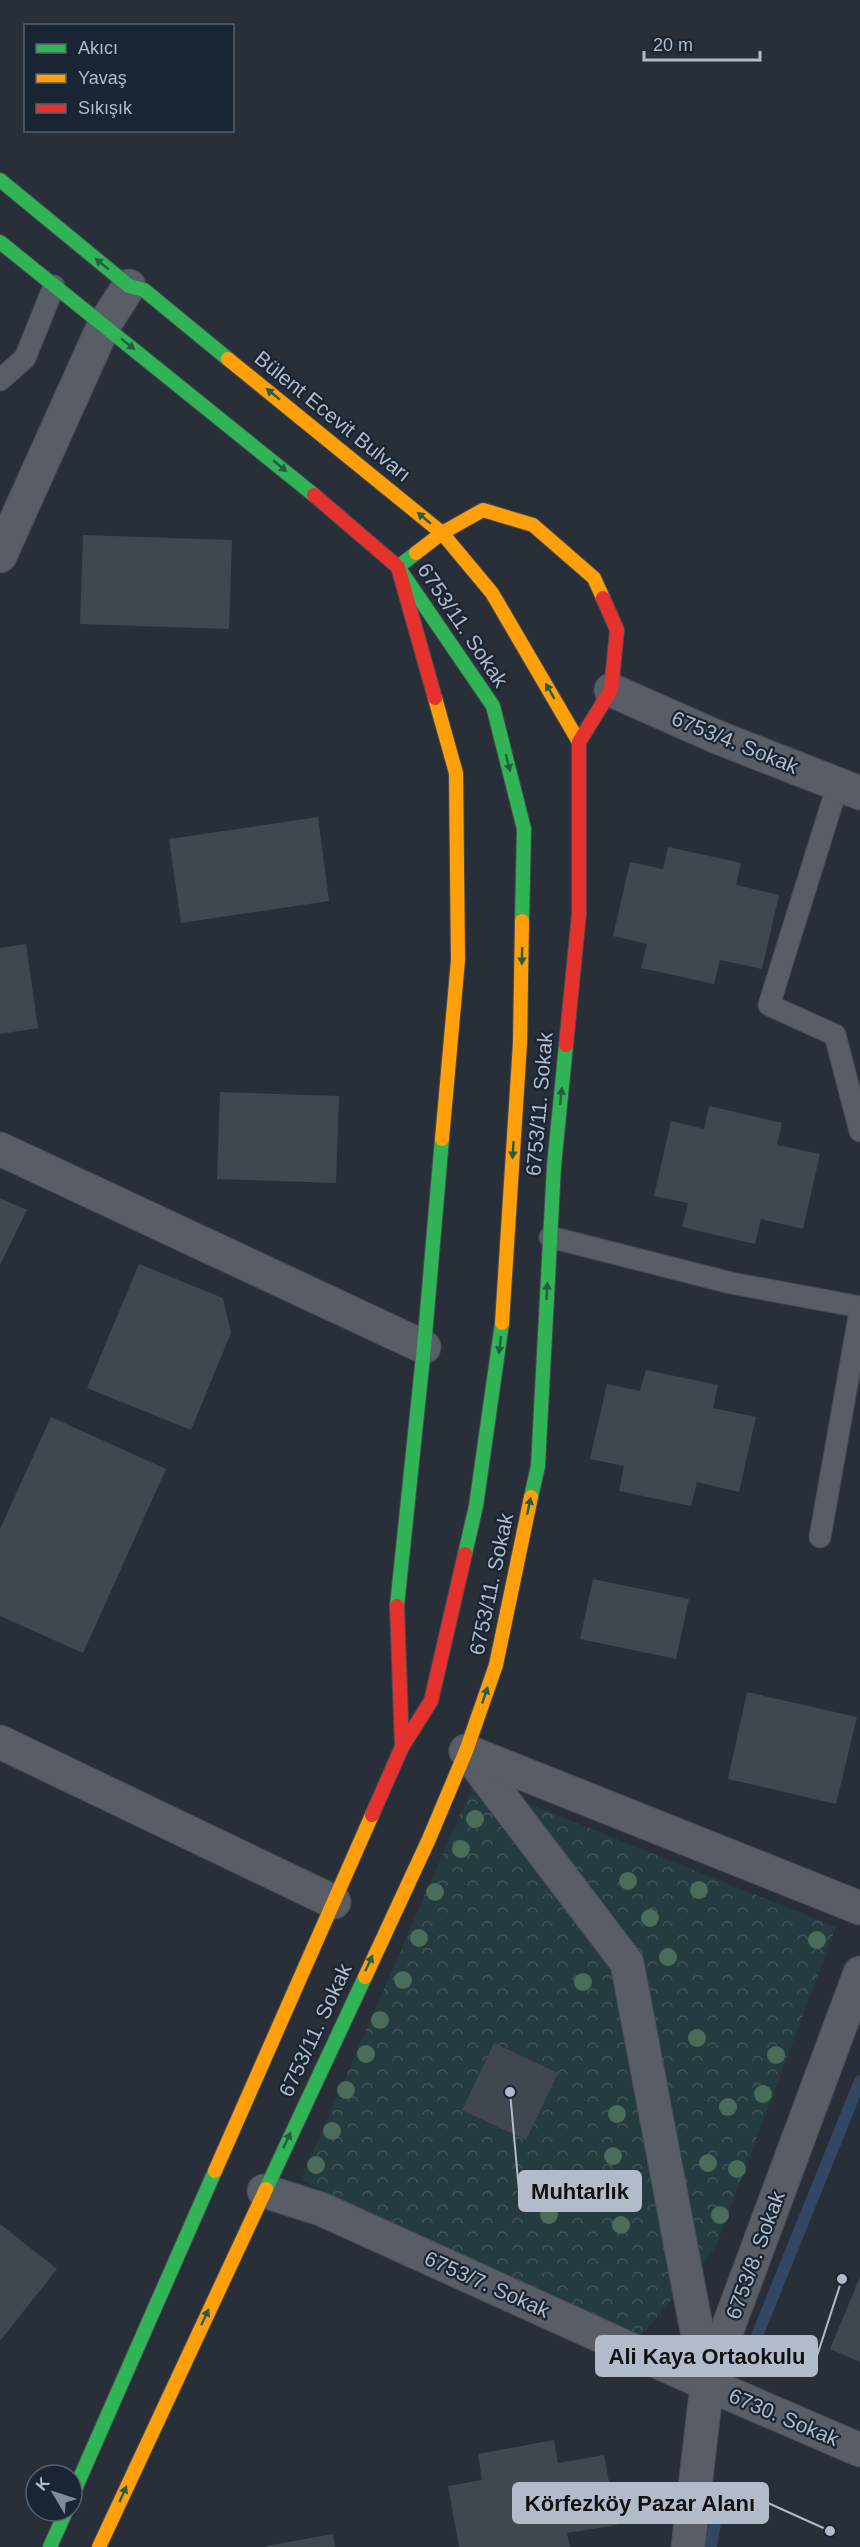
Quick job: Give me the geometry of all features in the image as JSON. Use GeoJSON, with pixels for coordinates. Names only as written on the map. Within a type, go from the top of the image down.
{"type":"FeatureCollection","features":[{"type":"Feature","properties":{"kind":"street","name":"Bülent Ecevit Bulvarı"},"geometry":{"type":"LineString","coordinates":[[0,180],[129,286],[144,290],[442,533],[492,593],[579,742]]}},
{"type":"Feature","properties":{"kind":"street"},"geometry":{"type":"LineString","coordinates":[[0,242],[277,464],[398,567],[456,773],[458,960],[396,1616],[402,1747]]}},
{"type":"Feature","properties":{"kind":"street"},"geometry":{"type":"LineString","coordinates":[[0,556],[104,325],[129,286]]}},
{"type":"Feature","properties":{"kind":"street","name":"6753/11. Sokak"},"geometry":{"type":"LineString","coordinates":[[84,2469],[402,1747],[431,1701],[476,1506],[501,1341],[520,1042],[524,829],[493,706],[398,567],[442,533],[483,510],[533,525],[594,578],[617,630],[611,690],[579,742],[579,914],[554,1166],[538,1466],[496,1665],[466,1751],[429,1839],[99,2547]]}},
{"type":"Feature","properties":{"kind":"street","name":"6753/4. Sokak"},"geometry":{"type":"LineString","coordinates":[[611,690],[717,737],[849,788]]}},
{"type":"Feature","properties":{"kind":"street"},"geometry":{"type":"LineString","coordinates":[[0,1149],[423,1347]]}},
{"type":"Feature","properties":{"kind":"street"},"geometry":{"type":"LineString","coordinates":[[0,1742],[334,1902]]}},
{"type":"Feature","properties":{"kind":"street"},"geometry":{"type":"LineString","coordinates":[[466,1751],[860,1908]]}},
{"type":"Feature","properties":{"kind":"street"},"geometry":{"type":"LineString","coordinates":[[466,1751],[627,1963],[707,2384]]}},
{"type":"Feature","properties":{"kind":"street","name":"6753/8. Sokak"},"geometry":{"type":"LineString","coordinates":[[688,2547],[707,2384],[860,1973]]}},
{"type":"Feature","properties":{"kind":"street","name":"6753/7. Sokak"},"geometry":{"type":"LineString","coordinates":[[264,2191],[321,2209],[707,2384]]}},
{"type":"Feature","properties":{"kind":"street","name":"6730. Sokak"},"geometry":{"type":"LineString","coordinates":[[707,2384],[860,2450]]}},
{"type":"Feature","properties":{"kind":"street"},"geometry":{"type":"LineString","coordinates":[[50,2547],[61,2523]]}},
{"type":"Feature","properties":{"kind":"lane"},"geometry":{"type":"LineString","coordinates":[[0,380],[25,358],[54,286]]}},
{"type":"Feature","properties":{"kind":"lane"},"geometry":{"type":"LineString","coordinates":[[849,788],[769,1005],[835,1035],[860,1131]]}},
{"type":"Feature","properties":{"kind":"lane"},"geometry":{"type":"LineString","coordinates":[[550,1237],[731,1283],[860,1309],[820,1537]]}},
{"type":"Feature","properties":{"kind":"green space"},"geometry":{"type":"Polygon","coordinates":[[[474,1782],[836,1927],[715,2249],[639,2338],[301,2180],[474,1782]]]}},
{"type":"Feature","properties":{"kind":"building"},"geometry":{"type":"Polygon","coordinates":[[[83,535],[232,540],[229,629],[80,624],[83,535]]]}},
{"type":"Feature","properties":{"kind":"building"},"geometry":{"type":"Polygon","coordinates":[[[318,817],[329,901],[181,923],[169,839],[318,817]]]}},
{"type":"Feature","properties":{"kind":"building"},"geometry":{"type":"Polygon","coordinates":[[[668,847],[741,863],[736,885],[779,895],[762,969],[720,960],[714,984],[641,968],[647,944],[613,936],[630,862],[663,869],[668,847]]]}},
{"type":"Feature","properties":{"kind":"building"},"geometry":{"type":"Polygon","coordinates":[[[26,944],[38,1028],[0,1034],[0,948],[26,944]]]}},
{"type":"Feature","properties":{"kind":"building"},"geometry":{"type":"Polygon","coordinates":[[[220,1092],[339,1096],[336,1183],[217,1179],[220,1092]]]}},
{"type":"Feature","properties":{"kind":"building"},"geometry":{"type":"Polygon","coordinates":[[[709,1106],[782,1123],[777,1145],[820,1154],[803,1229],[761,1219],[755,1244],[682,1227],[688,1203],[654,1196],[671,1121],[704,1129],[709,1106]]]}},
{"type":"Feature","properties":{"kind":"building"},"geometry":{"type":"Polygon","coordinates":[[[0,1198],[27,1210],[0,1265],[0,1198]]]}},
{"type":"Feature","properties":{"kind":"building"},"geometry":{"type":"Polygon","coordinates":[[[139,1264],[223,1298],[231,1333],[191,1430],[87,1388],[139,1264]]]}},
{"type":"Feature","properties":{"kind":"building"},"geometry":{"type":"Polygon","coordinates":[[[646,1370],[718,1385],[713,1408],[756,1417],[739,1492],[697,1482],[691,1506],[619,1491],[624,1466],[590,1459],[607,1384],[640,1391],[646,1370]]]}},
{"type":"Feature","properties":{"kind":"building"},"geometry":{"type":"Polygon","coordinates":[[[51,1417],[166,1469],[83,1653],[0,1616],[0,1529],[51,1417]]]}},
{"type":"Feature","properties":{"kind":"building"},"geometry":{"type":"Polygon","coordinates":[[[593,1579],[689,1599],[676,1659],[580,1639],[593,1579]]]}},
{"type":"Feature","properties":{"kind":"building"},"geometry":{"type":"Polygon","coordinates":[[[747,1692],[857,1717],[836,1804],[728,1779],[747,1692]]]}},
{"type":"Feature","properties":{"kind":"building"},"geometry":{"type":"Polygon","coordinates":[[[494,2043],[558,2073],[526,2140],[462,2110],[494,2043]]]}},
{"type":"Feature","properties":{"kind":"building"},"geometry":{"type":"Polygon","coordinates":[[[0,2224],[57,2269],[0,2341],[0,2224]]]}},
{"type":"Feature","properties":{"kind":"building"},"geometry":{"type":"Polygon","coordinates":[[[860,2277],[860,2362],[830,2349],[860,2277]]]}},
{"type":"Feature","properties":{"kind":"building"},"geometry":{"type":"Polygon","coordinates":[[[554,2440],[558,2463],[604,2455],[617,2525],[567,2533],[570,2547],[459,2547],[448,2486],[482,2480],[478,2454],[554,2440]]]}},
{"type":"Feature","properties":{"kind":"building"},"geometry":{"type":"Polygon","coordinates":[[[333,2534],[335,2547],[266,2547],[266,2546],[333,2534]]]}},
{"type":"Feature","properties":{"kind":"waterway"},"geometry":{"type":"LineString","coordinates":[[750,2353],[860,2081]]}},
{"type":"Feature","properties":{"kind":"waterway"},"geometry":{"type":"LineString","coordinates":[[711,2547],[720,2493]]}},
{"type":"Feature","properties":{"kind":"traffic: fast"},"geometry":{"type":"LineString","coordinates":[[0,180],[129,286],[144,290],[228,359]]}},
{"type":"Feature","properties":{"kind":"traffic: fast"},"geometry":{"type":"LineString","coordinates":[[0,242],[314,495]]}},
{"type":"Feature","properties":{"kind":"traffic: fast"},"geometry":{"type":"LineString","coordinates":[[416,553],[398,567],[493,706],[524,829],[522,921]]}},
{"type":"Feature","properties":{"kind":"traffic: fast"},"geometry":{"type":"LineString","coordinates":[[531,1497],[538,1466],[554,1166],[566,1045]]}},
{"type":"Feature","properties":{"kind":"traffic: fast"},"geometry":{"type":"LineString","coordinates":[[397,1606],[424,1347],[442,1139]]}},
{"type":"Feature","properties":{"kind":"traffic: fast"},"geometry":{"type":"LineString","coordinates":[[465,1554],[476,1506],[502,1323]]}},
{"type":"Feature","properties":{"kind":"traffic: fast"},"geometry":{"type":"LineString","coordinates":[[266,2189],[365,1977]]}},
{"type":"Feature","properties":{"kind":"traffic: fast"},"geometry":{"type":"LineString","coordinates":[[84,2469],[215,2171]]}},
{"type":"Feature","properties":{"kind":"traffic: fast"},"geometry":{"type":"LineString","coordinates":[[50,2547],[61,2523]]}},
{"type":"Feature","properties":{"kind":"traffic: slow"},"geometry":{"type":"LineString","coordinates":[[228,359],[442,533],[492,593],[579,742]]}},
{"type":"Feature","properties":{"kind":"traffic: slow"},"geometry":{"type":"LineString","coordinates":[[416,553],[442,533],[483,510],[533,525],[594,578],[603,598]]}},
{"type":"Feature","properties":{"kind":"traffic: slow"},"geometry":{"type":"LineString","coordinates":[[435,698],[456,773],[458,960],[442,1139]]}},
{"type":"Feature","properties":{"kind":"traffic: slow"},"geometry":{"type":"LineString","coordinates":[[502,1323],[520,1043],[522,921]]}},
{"type":"Feature","properties":{"kind":"traffic: slow"},"geometry":{"type":"LineString","coordinates":[[365,1977],[429,1839],[466,1751],[496,1665],[531,1497]]}},
{"type":"Feature","properties":{"kind":"traffic: slow"},"geometry":{"type":"LineString","coordinates":[[215,2171],[372,1815]]}},
{"type":"Feature","properties":{"kind":"traffic: slow"},"geometry":{"type":"LineString","coordinates":[[99,2547],[266,2189]]}},
{"type":"Feature","properties":{"kind":"traffic: jam"},"geometry":{"type":"LineString","coordinates":[[314,495],[398,567],[435,698]]}},
{"type":"Feature","properties":{"kind":"traffic: jam"},"geometry":{"type":"LineString","coordinates":[[566,1045],[579,914],[579,742],[611,690],[617,630],[603,598]]}},
{"type":"Feature","properties":{"kind":"traffic: jam"},"geometry":{"type":"LineString","coordinates":[[372,1815],[402,1747],[431,1701],[465,1554]]}},
{"type":"Feature","properties":{"kind":"traffic: jam"},"geometry":{"type":"LineString","coordinates":[[397,1606],[402,1747]]}},
{"type":"Feature","properties":{"kind":"place","name":"Muhtarlık"},"geometry":{"type":"Point","coordinates":[510,2092]}},
{"type":"Feature","properties":{"kind":"place","name":"Ali Kaya Ortaokulu"},"geometry":{"type":"Point","coordinates":[842,2279]}},
{"type":"Feature","properties":{"kind":"place","name":"Körfezköy Pazar Alanı"},"geometry":{"type":"Point","coordinates":[830,2531]}}]}
